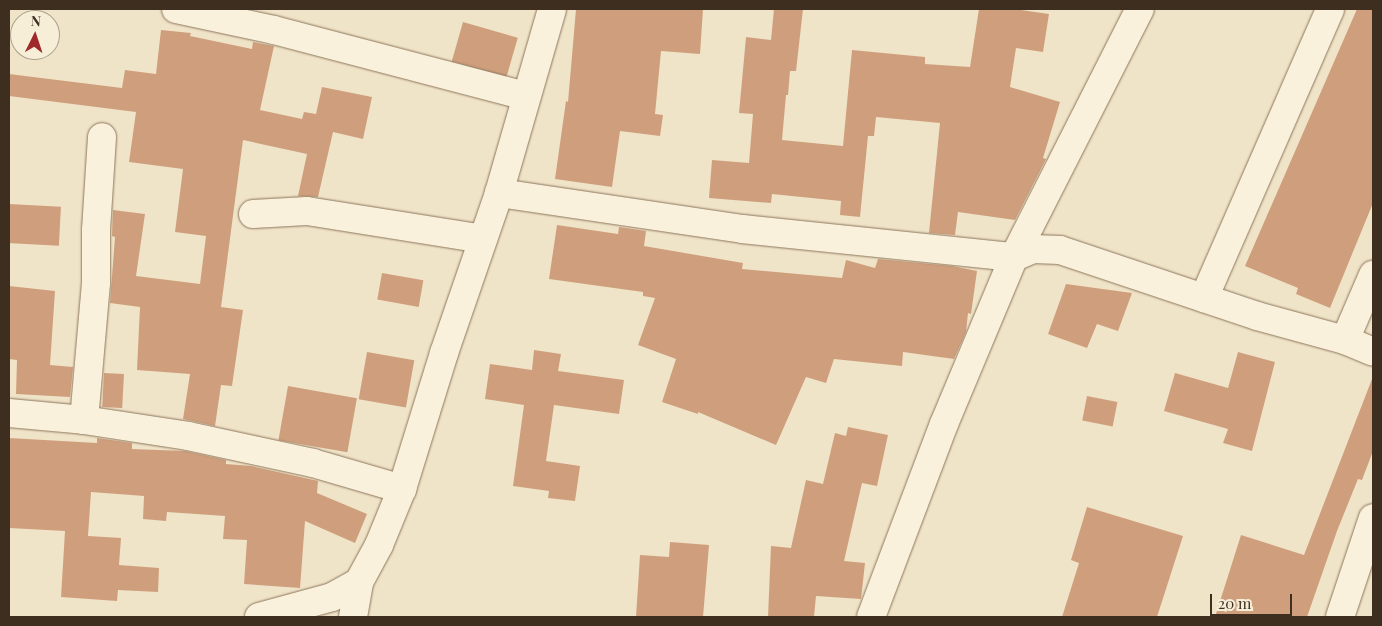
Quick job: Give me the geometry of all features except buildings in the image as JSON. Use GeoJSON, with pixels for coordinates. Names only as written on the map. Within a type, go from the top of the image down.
{"type":"FeatureCollection","features":[{"type":"Feature","properties":{"kind":"street"},"geometry":{"type":"LineString","coordinates":[[176,9],[274,30],[526,96]]}},
{"type":"Feature","properties":{"kind":"street"},"geometry":{"type":"LineString","coordinates":[[353,617],[359,582],[379,545],[402,489],[444,353],[498,193],[546,35],[552,9]]}},
{"type":"Feature","properties":{"kind":"street"},"geometry":{"type":"LineString","coordinates":[[871,617],[944,424],[1014,258],[1140,9]]}},
{"type":"Feature","properties":{"kind":"street"},"geometry":{"type":"LineString","coordinates":[[1204,298],[1330,9]]}},
{"type":"Feature","properties":{"kind":"street"},"geometry":{"type":"LineString","coordinates":[[84,420],[96,283],[96,230],[102,137]]}},
{"type":"Feature","properties":{"kind":"street"},"geometry":{"type":"LineString","coordinates":[[498,193],[742,229],[1014,258],[1033,249],[1060,250],[1204,298],[1345,340],[1373,352]]}},
{"type":"Feature","properties":{"kind":"street"},"geometry":{"type":"LineString","coordinates":[[253,214],[307,211],[483,239]]}},
{"type":"Feature","properties":{"kind":"street"},"geometry":{"type":"LineString","coordinates":[[1345,340],[1373,275]]}},
{"type":"Feature","properties":{"kind":"street"},"geometry":{"type":"LineString","coordinates":[[9,413],[84,420],[188,436],[313,462],[402,489]]}},
{"type":"Feature","properties":{"kind":"street"},"geometry":{"type":"LineString","coordinates":[[1340,617],[1373,518]]}},
{"type":"Feature","properties":{"kind":"street"},"geometry":{"type":"LineString","coordinates":[[258,617],[332,597],[359,582]]}}]}
